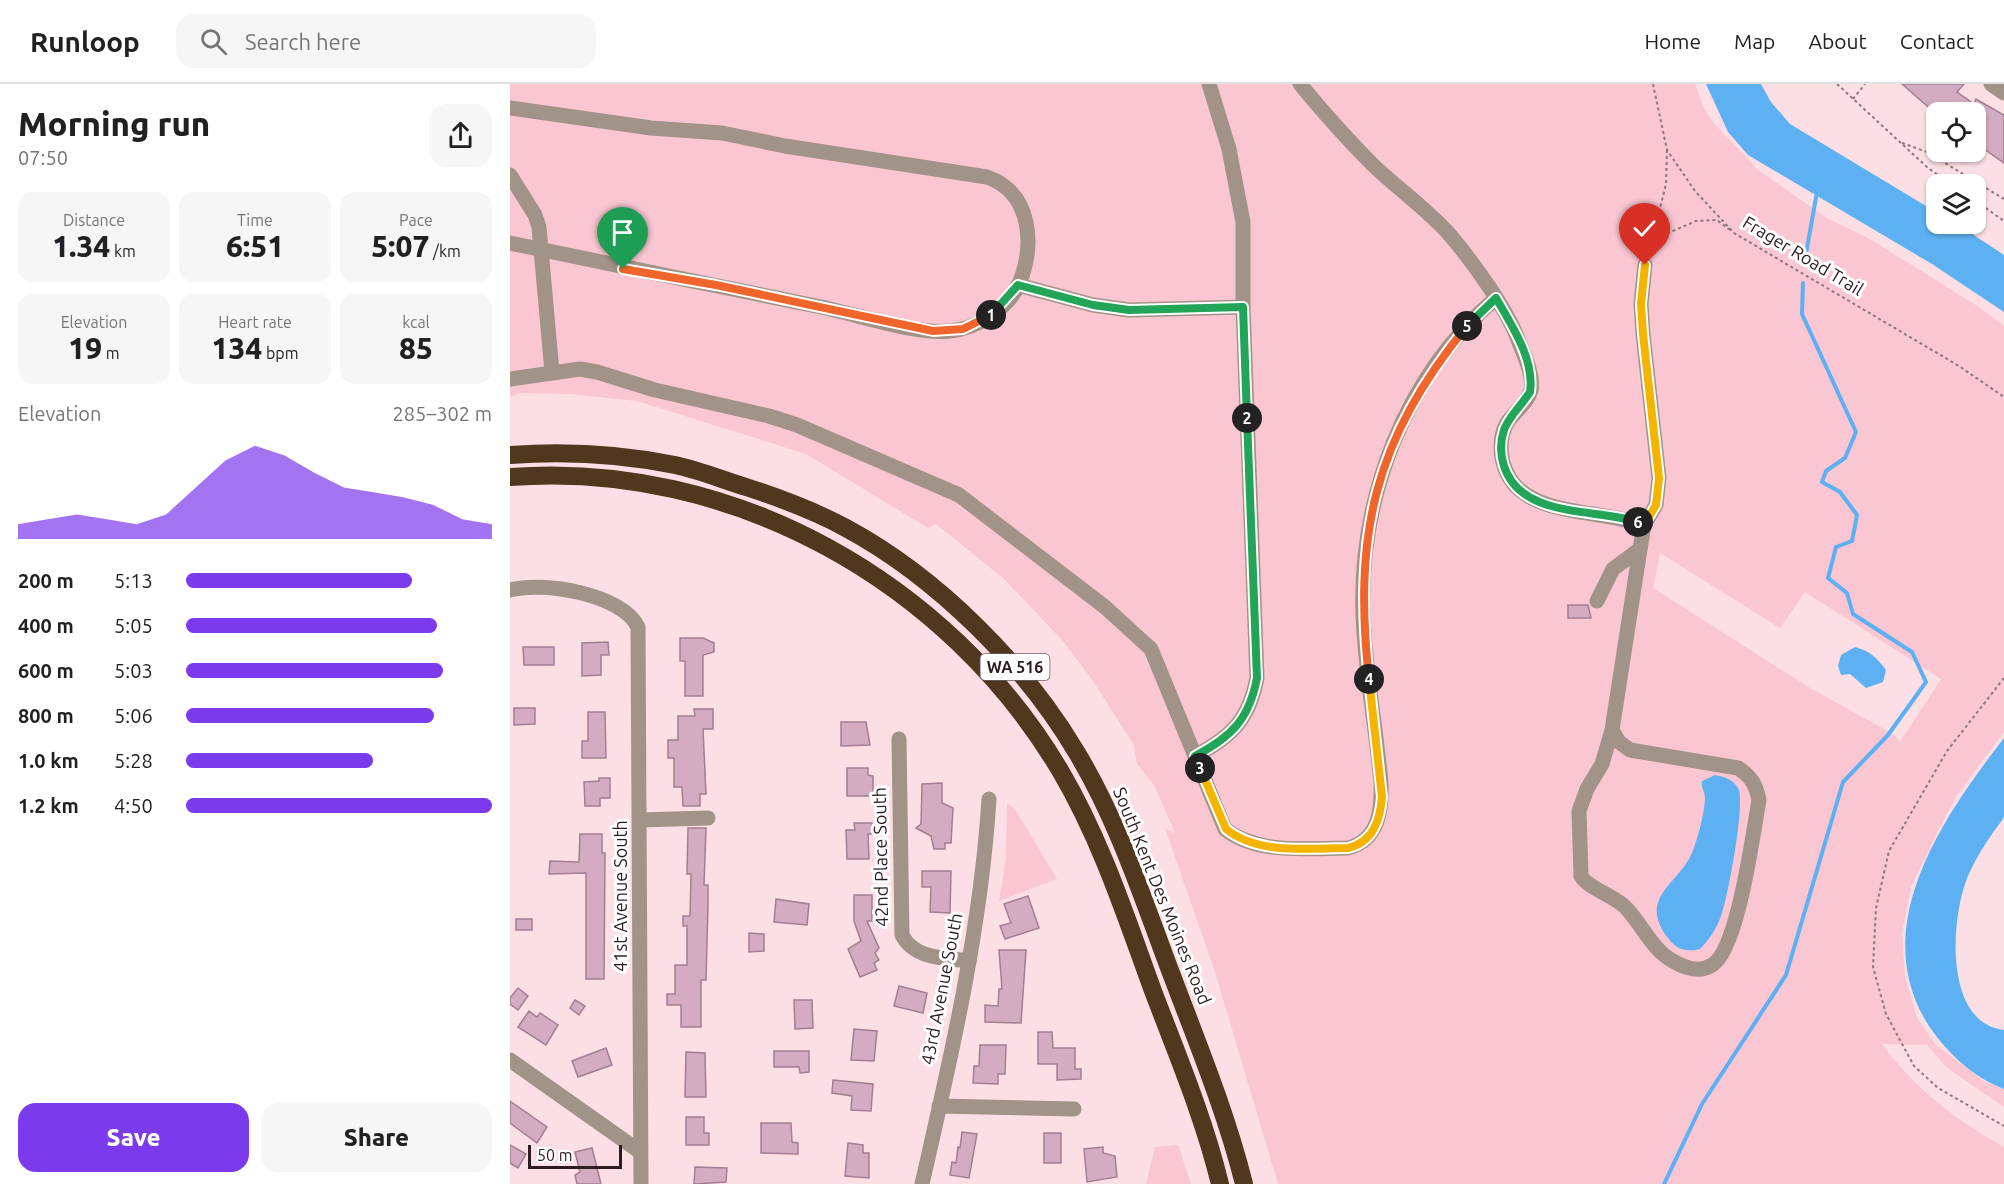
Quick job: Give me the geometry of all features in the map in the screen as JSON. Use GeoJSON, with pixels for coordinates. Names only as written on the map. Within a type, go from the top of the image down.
{"type":"FeatureCollection","features":[{"type":"Feature","properties":{"kind":"highway","name":"South Kent Des Moines Road"},"geometry":{"type":"LineString","coordinates":[[510,455],[591,453],[677,465],[805,508],[848,528],[907,568],[979,628],[1030,686],[1064,732],[1099,791],[1126,854],[1182,1001],[1229,1131],[1244,1184]]}},
{"type":"Feature","properties":{"kind":"highway","name":"WA 516"},"geometry":{"type":"LineString","coordinates":[[510,477],[568,476],[655,485],[682,491],[768,519],[818,541],[872,572],[927,613],[961,643],[1031,725],[1060,770],[1090,828],[1198,1111],[1220,1184]]}},
{"type":"Feature","properties":{"kind":"street"},"geometry":{"type":"LineString","coordinates":[[1195,756],[1217,744],[1246,716],[1257,678],[1243,307],[1243,222],[1229,149],[1209,84]]}},
{"type":"Feature","properties":{"kind":"street"},"geometry":{"type":"LineString","coordinates":[[1300,84],[1374,166],[1450,235],[1496,298],[1516,332],[1532,383],[1530,392],[1504,432],[1501,456],[1508,476],[1521,491],[1549,506],[1612,515],[1644,525]]}},
{"type":"Feature","properties":{"kind":"street"},"geometry":{"type":"LineString","coordinates":[[1991,84],[2004,93]]}},
{"type":"Feature","properties":{"kind":"street"},"geometry":{"type":"LineString","coordinates":[[510,108],[651,128],[722,133],[785,146],[987,177],[1012,192],[1026,216],[1027,246],[1018,285],[1000,308],[983,321],[963,329],[933,331],[510,243]]}},
{"type":"Feature","properties":{"kind":"street"},"geometry":{"type":"LineString","coordinates":[[510,175],[535,215],[543,250],[552,372]]}},
{"type":"Feature","properties":{"kind":"street"},"geometry":{"type":"LineString","coordinates":[[1612,730],[1624,747],[1630,750],[1738,768],[1755,784],[1759,801],[1732,935],[1720,959],[1712,966],[1690,968],[1673,961],[1653,943],[1628,909],[1613,896],[1587,883],[1581,876],[1580,811],[1587,789],[1607,750],[1612,730],[1644,525],[1656,505],[1659,478],[1642,324],[1645,265]]}},
{"type":"Feature","properties":{"kind":"street"},"geometry":{"type":"LineString","coordinates":[[1018,285],[1093,305],[1129,310],[1243,307]]}},
{"type":"Feature","properties":{"kind":"street"},"geometry":{"type":"LineString","coordinates":[[510,379],[580,369],[674,395],[770,416],[959,495],[1143,639],[1151,649],[1226,829],[1233,835],[1278,848],[1348,848],[1364,841],[1374,829],[1381,810],[1381,783],[1363,616],[1363,580],[1373,507],[1388,451],[1417,395],[1459,336],[1477,314],[1496,298]]}},
{"type":"Feature","properties":{"kind":"street"},"geometry":{"type":"LineString","coordinates":[[1597,601],[1606,579],[1614,569],[1640,549]]}},
{"type":"Feature","properties":{"kind":"street","name":"41st Avenue South"},"geometry":{"type":"LineString","coordinates":[[510,590],[530,586],[555,587],[627,611],[638,627],[639,1151],[641,1184]]}},
{"type":"Feature","properties":{"kind":"street","name":"42nd Place South"},"geometry":{"type":"LineString","coordinates":[[899,739],[902,935],[906,943],[917,952],[969,961]]}},
{"type":"Feature","properties":{"kind":"street","name":"43rd Avenue South"},"geometry":{"type":"LineString","coordinates":[[922,1184],[969,961],[985,861],[989,799]]}},
{"type":"Feature","properties":{"kind":"street"},"geometry":{"type":"LineString","coordinates":[[640,820],[708,818]]}},
{"type":"Feature","properties":{"kind":"street"},"geometry":{"type":"LineString","coordinates":[[510,1060],[639,1151]]}},
{"type":"Feature","properties":{"kind":"street"},"geometry":{"type":"LineString","coordinates":[[939,1106],[1074,1109]]}},
{"type":"Feature","properties":{"kind":"path","name":"Frager Road Trail"},"geometry":{"type":"LineString","coordinates":[[1653,84],[1667,150],[1695,191],[1734,233],[1959,366],[2004,397]]}},
{"type":"Feature","properties":{"kind":"path"},"geometry":{"type":"LineString","coordinates":[[1837,84],[1937,174]]}},
{"type":"Feature","properties":{"kind":"path"},"geometry":{"type":"LineString","coordinates":[[1853,99],[1865,84]]}},
{"type":"Feature","properties":{"kind":"path"},"geometry":{"type":"LineString","coordinates":[[1900,142],[1927,152],[2004,200]]}},
{"type":"Feature","properties":{"kind":"path"},"geometry":{"type":"LineString","coordinates":[[1667,150],[1666,184],[1649,254],[1659,237],[1696,221],[1717,220],[1734,233]]}},
{"type":"Feature","properties":{"kind":"path"},"geometry":{"type":"LineString","coordinates":[[1986,208],[2004,221]]}},
{"type":"Feature","properties":{"kind":"path"},"geometry":{"type":"LineString","coordinates":[[2004,678],[1947,751],[1889,851],[1876,908],[1873,967],[1886,1014],[1914,1066],[1938,1088],[2004,1126]]}},
{"type":"Feature","properties":{"kind":"shaded area"},"geometry":{"type":"Polygon","coordinates":[[[510,84],[1695,84],[1704,108],[1713,122],[1758,170],[1827,218],[1870,239],[1979,307],[2004,326],[2004,732],[1957,795],[1944,819],[1911,887],[1902,933],[1905,976],[1917,1018],[1936,1045],[1985,1082],[2004,1089],[2004,1107],[1946,1067],[1927,1045],[1882,1044],[1909,1076],[1937,1102],[1969,1126],[2004,1147],[2004,1184],[1278,1184],[1215,972],[1165,828],[1175,833],[1154,785],[1137,764],[1134,745],[1091,678],[1062,640],[1004,579],[936,524],[928,528],[806,454],[637,401],[570,394],[521,393],[510,397],[510,84]],[[1660,553],[1653,588],[1810,688],[1893,734],[1900,742],[1941,679],[1805,592],[1780,628],[1660,553]]]}},
{"type":"Feature","properties":{"kind":"shaded area"},"geometry":{"type":"Polygon","coordinates":[[[1007,803],[1015,809],[1057,879],[999,901],[1006,858],[1007,803]]]}},
{"type":"Feature","properties":{"kind":"shaded area"},"geometry":{"type":"Polygon","coordinates":[[[1178,1145],[1191,1184],[1146,1184],[1155,1147],[1178,1145]]]}},
{"type":"Feature","properties":{"kind":"water"},"geometry":{"type":"Polygon","coordinates":[[[1706,84],[1761,84],[1771,102],[1790,124],[1926,206],[1926,234],[1972,234],[2004,255],[2004,312],[1932,264],[1748,155],[1728,132],[1706,84]]]}},
{"type":"Feature","properties":{"kind":"water"},"geometry":{"type":"Polygon","coordinates":[[[1855,647],[1869,653],[1883,666],[1886,670],[1883,682],[1866,688],[1850,674],[1841,675],[1838,666],[1841,655],[1855,647]]]}},
{"type":"Feature","properties":{"kind":"water"},"geometry":{"type":"Polygon","coordinates":[[[2004,738],[2004,816],[1982,850],[1965,884],[1960,902],[1956,946],[1957,970],[1962,992],[1971,1010],[1985,1023],[2004,1030],[2004,1089],[1982,1078],[1962,1064],[1929,1026],[1911,988],[1905,950],[1909,912],[1920,874],[1937,837],[1958,802],[2004,738]]]}},
{"type":"Feature","properties":{"kind":"water"},"geometry":{"type":"Polygon","coordinates":[[[1715,775],[1731,780],[1738,788],[1740,796],[1732,869],[1718,923],[1700,949],[1686,950],[1678,948],[1671,942],[1660,924],[1657,912],[1664,892],[1692,853],[1704,805],[1702,781],[1715,775]]]}},
{"type":"Feature","properties":{"kind":"building"},"geometry":{"type":"Polygon","coordinates":[[[1902,84],[1964,84],[1957,92],[1971,102],[1926,102],[1926,105],[1902,84]]]}},
{"type":"Feature","properties":{"kind":"building"},"geometry":{"type":"Polygon","coordinates":[[[1986,105],[2004,115],[2004,163],[1986,150],[1986,105]]]}},
{"type":"Feature","properties":{"kind":"building"},"geometry":{"type":"Polygon","coordinates":[[[1568,605],[1588,605],[1591,618],[1568,618],[1568,605]]]}},
{"type":"Feature","properties":{"kind":"building"},"geometry":{"type":"Polygon","coordinates":[[[680,638],[703,638],[714,643],[714,652],[703,655],[703,696],[685,696],[685,661],[680,661],[680,638]]]}},
{"type":"Feature","properties":{"kind":"building"},"geometry":{"type":"Polygon","coordinates":[[[608,642],[609,655],[601,655],[601,675],[582,676],[582,643],[608,642]]]}},
{"type":"Feature","properties":{"kind":"building"},"geometry":{"type":"Polygon","coordinates":[[[523,647],[554,647],[554,665],[524,665],[523,647]]]}},
{"type":"Feature","properties":{"kind":"building"},"geometry":{"type":"Polygon","coordinates":[[[514,708],[535,708],[535,724],[514,725],[514,708]]]}},
{"type":"Feature","properties":{"kind":"building"},"geometry":{"type":"Polygon","coordinates":[[[694,709],[713,709],[713,729],[703,729],[706,794],[700,794],[700,806],[683,806],[682,787],[674,787],[674,758],[668,758],[668,740],[678,740],[678,716],[695,716],[694,709]]]}},
{"type":"Feature","properties":{"kind":"building"},"geometry":{"type":"Polygon","coordinates":[[[588,712],[605,712],[606,758],[582,758],[582,741],[588,741],[588,712]]]}},
{"type":"Feature","properties":{"kind":"building"},"geometry":{"type":"Polygon","coordinates":[[[841,722],[866,722],[870,745],[841,746],[841,722]]]}},
{"type":"Feature","properties":{"kind":"building"},"geometry":{"type":"Polygon","coordinates":[[[847,768],[868,768],[868,775],[873,776],[873,796],[847,796],[847,768]]]}},
{"type":"Feature","properties":{"kind":"building"},"geometry":{"type":"Polygon","coordinates":[[[599,778],[610,778],[610,798],[600,798],[600,806],[585,806],[584,782],[599,781],[599,778]]]}},
{"type":"Feature","properties":{"kind":"building"},"geometry":{"type":"Polygon","coordinates":[[[942,783],[942,803],[953,808],[951,843],[945,843],[945,849],[934,849],[931,836],[916,828],[921,824],[922,784],[942,783]]]}},
{"type":"Feature","properties":{"kind":"building"},"geometry":{"type":"Polygon","coordinates":[[[854,823],[872,823],[872,834],[868,834],[869,859],[847,859],[846,830],[855,830],[854,823]]]}},
{"type":"Feature","properties":{"kind":"building"},"geometry":{"type":"Polygon","coordinates":[[[688,828],[706,828],[704,885],[708,885],[708,904],[706,980],[701,980],[701,1027],[681,1027],[681,1005],[667,1005],[667,994],[675,994],[675,965],[687,965],[687,926],[683,926],[683,916],[690,916],[691,874],[687,874],[688,828]]]}},
{"type":"Feature","properties":{"kind":"building"},"geometry":{"type":"Polygon","coordinates":[[[580,834],[602,834],[602,853],[605,853],[604,979],[586,979],[586,873],[549,874],[550,861],[579,862],[580,834]]]}},
{"type":"Feature","properties":{"kind":"building"},"geometry":{"type":"Polygon","coordinates":[[[922,871],[951,871],[950,913],[930,912],[931,887],[922,887],[922,871]]]}},
{"type":"Feature","properties":{"kind":"building"},"geometry":{"type":"Polygon","coordinates":[[[854,895],[872,895],[872,921],[867,921],[879,948],[875,953],[879,960],[874,963],[877,970],[860,977],[848,949],[861,941],[854,921],[854,895]]]}},
{"type":"Feature","properties":{"kind":"building"},"geometry":{"type":"Polygon","coordinates":[[[1028,896],[1039,928],[1005,939],[1000,926],[1011,923],[1004,904],[1028,896]]]}},
{"type":"Feature","properties":{"kind":"building"},"geometry":{"type":"Polygon","coordinates":[[[776,899],[809,904],[807,925],[774,922],[776,899]]]}},
{"type":"Feature","properties":{"kind":"building"},"geometry":{"type":"Polygon","coordinates":[[[516,919],[532,919],[532,930],[516,930],[516,919]]]}},
{"type":"Feature","properties":{"kind":"building"},"geometry":{"type":"Polygon","coordinates":[[[749,933],[764,934],[764,951],[749,952],[749,933]]]}},
{"type":"Feature","properties":{"kind":"building"},"geometry":{"type":"Polygon","coordinates":[[[999,950],[1026,950],[1021,1023],[985,1022],[985,1005],[998,1006],[999,989],[1002,989],[999,950]]]}},
{"type":"Feature","properties":{"kind":"building"},"geometry":{"type":"Polygon","coordinates":[[[899,986],[927,993],[923,1013],[894,1006],[899,986]]]}},
{"type":"Feature","properties":{"kind":"building"},"geometry":{"type":"Polygon","coordinates":[[[518,988],[528,996],[518,1010],[510,1004],[510,998],[518,988]]]}},
{"type":"Feature","properties":{"kind":"building"},"geometry":{"type":"Polygon","coordinates":[[[575,1000],[585,1006],[579,1015],[570,1008],[575,1000]]]}},
{"type":"Feature","properties":{"kind":"building"},"geometry":{"type":"Polygon","coordinates":[[[794,1000],[812,1000],[813,1028],[795,1029],[794,1000]]]}},
{"type":"Feature","properties":{"kind":"building"},"geometry":{"type":"Polygon","coordinates":[[[529,1011],[537,1017],[540,1013],[558,1025],[546,1045],[518,1027],[529,1011]]]}},
{"type":"Feature","properties":{"kind":"building"},"geometry":{"type":"Polygon","coordinates":[[[854,1029],[877,1031],[874,1061],[851,1060],[854,1029]]]}},
{"type":"Feature","properties":{"kind":"building"},"geometry":{"type":"Polygon","coordinates":[[[1038,1032],[1052,1032],[1053,1048],[1075,1048],[1075,1069],[1081,1069],[1081,1079],[1057,1080],[1057,1064],[1038,1064],[1038,1032]]]}},
{"type":"Feature","properties":{"kind":"building"},"geometry":{"type":"Polygon","coordinates":[[[980,1045],[1006,1045],[1005,1074],[998,1074],[998,1084],[973,1083],[974,1066],[979,1066],[980,1045]]]}},
{"type":"Feature","properties":{"kind":"building"},"geometry":{"type":"Polygon","coordinates":[[[606,1048],[612,1065],[578,1077],[572,1061],[606,1048]]]}},
{"type":"Feature","properties":{"kind":"building"},"geometry":{"type":"Polygon","coordinates":[[[774,1051],[809,1051],[809,1072],[800,1073],[799,1067],[774,1067],[774,1051]]]}},
{"type":"Feature","properties":{"kind":"building"},"geometry":{"type":"Polygon","coordinates":[[[686,1052],[705,1053],[706,1097],[685,1097],[686,1052]]]}},
{"type":"Feature","properties":{"kind":"building"},"geometry":{"type":"Polygon","coordinates":[[[833,1080],[873,1084],[871,1111],[851,1110],[852,1096],[832,1093],[833,1080]]]}},
{"type":"Feature","properties":{"kind":"building"},"geometry":{"type":"Polygon","coordinates":[[[510,1101],[547,1127],[537,1143],[510,1123],[510,1101]]]}},
{"type":"Feature","properties":{"kind":"building"},"geometry":{"type":"Polygon","coordinates":[[[686,1117],[704,1117],[704,1133],[709,1133],[709,1145],[686,1145],[686,1117]]]}},
{"type":"Feature","properties":{"kind":"building"},"geometry":{"type":"Polygon","coordinates":[[[761,1123],[791,1123],[792,1142],[798,1143],[798,1154],[761,1153],[761,1123]]]}},
{"type":"Feature","properties":{"kind":"building"},"geometry":{"type":"Polygon","coordinates":[[[962,1132],[977,1134],[969,1178],[950,1175],[952,1162],[956,1163],[962,1132]]]}},
{"type":"Feature","properties":{"kind":"building"},"geometry":{"type":"Polygon","coordinates":[[[1044,1133],[1061,1133],[1061,1163],[1044,1163],[1044,1133]]]}},
{"type":"Feature","properties":{"kind":"building"},"geometry":{"type":"Polygon","coordinates":[[[848,1143],[863,1145],[863,1153],[869,1153],[869,1178],[845,1176],[848,1143]]]}},
{"type":"Feature","properties":{"kind":"building"},"geometry":{"type":"Polygon","coordinates":[[[510,1145],[526,1154],[518,1168],[510,1163],[510,1145]]]}},
{"type":"Feature","properties":{"kind":"building"},"geometry":{"type":"Polygon","coordinates":[[[1103,1147],[1103,1153],[1115,1156],[1117,1177],[1087,1182],[1084,1149],[1103,1147]]]}},
{"type":"Feature","properties":{"kind":"building"},"geometry":{"type":"Polygon","coordinates":[[[592,1148],[601,1184],[577,1184],[575,1175],[580,1172],[575,1152],[592,1148]]]}},
{"type":"Feature","properties":{"kind":"building"},"geometry":{"type":"Polygon","coordinates":[[[695,1167],[727,1168],[726,1182],[694,1184],[695,1167]]]}},
{"type":"Feature","properties":{"kind":"waterway"},"geometry":{"type":"LineString","coordinates":[[1804,265],[1817,192]]}},
{"type":"Feature","properties":{"kind":"waterway"},"geometry":{"type":"LineString","coordinates":[[1664,1184],[1702,1104],[1786,975],[1843,782],[1888,735],[1926,682],[1912,652],[1853,614],[1847,593],[1828,578],[1836,547],[1852,541],[1857,515],[1840,492],[1822,482],[1826,471],[1845,458],[1856,432],[1802,314],[1803,283]]}},
{"type":"Feature","properties":{"kind":"route"},"geometry":{"type":"LineString","coordinates":[[623,269],[716,285],[767,298],[948,332],[983,321],[1000,308],[1018,285],[1093,305],[1129,310],[1243,307],[1257,678],[1246,716],[1230,734],[1195,756],[1226,829],[1233,835],[1278,848],[1348,848],[1359,845],[1369,837],[1381,810],[1381,783],[1363,616],[1363,580],[1373,507],[1388,451],[1400,425],[1417,395],[1453,344],[1477,314],[1496,298],[1516,332],[1532,383],[1525,401],[1508,422],[1504,432],[1501,456],[1508,476],[1521,491],[1549,506],[1612,515],[1644,525],[1656,505],[1659,478],[1648,391],[1641,304],[1645,265]]}}]}
